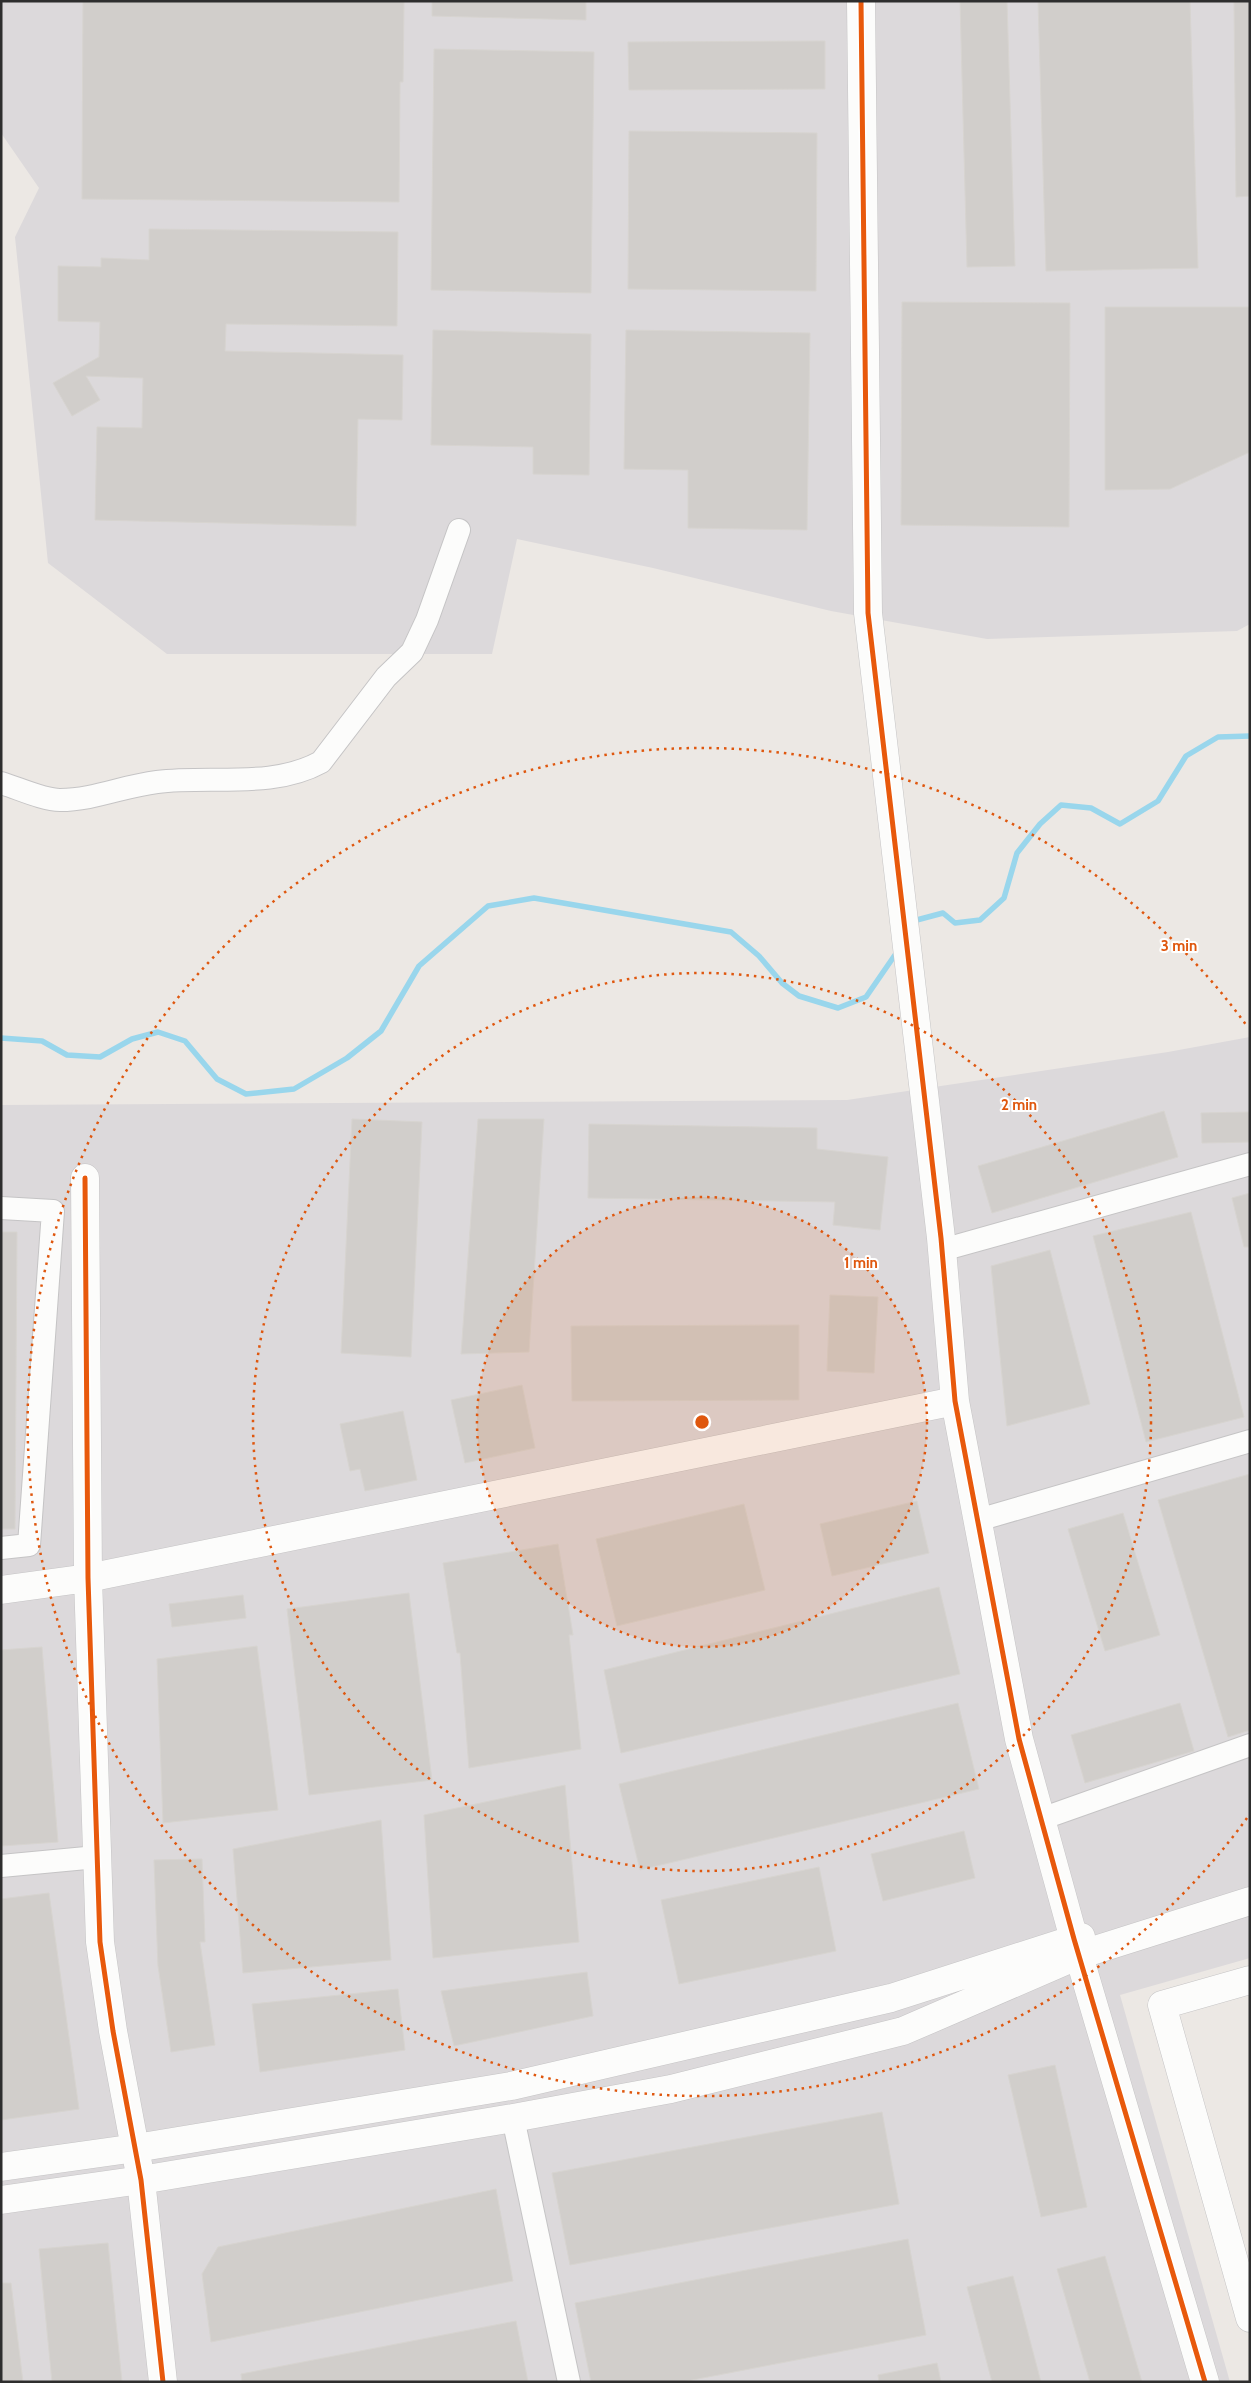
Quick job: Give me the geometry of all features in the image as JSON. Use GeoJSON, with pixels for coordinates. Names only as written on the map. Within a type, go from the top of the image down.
{"type":"FeatureCollection","features":[{"type":"Feature","properties":{"kind":"street"},"geometry":{"type":"LineString","coordinates":[[861,1],[868,613],[942,1250],[955,1402],[1019,1739],[1077,1947],[1205,2382]]}},
{"type":"Feature","properties":{"kind":"street"},"geometry":{"type":"LineString","coordinates":[[1,783],[57,800],[88,799],[155,782],[243,780],[307,770],[321,762],[386,677],[412,652],[427,620],[458,530]]}},
{"type":"Feature","properties":{"kind":"street"},"geometry":{"type":"LineString","coordinates":[[942,1250],[1250,1164]]}},
{"type":"Feature","properties":{"kind":"street"},"geometry":{"type":"LineString","coordinates":[[85,1178],[88,1578],[100,1942],[113,2031],[141,2180],[162,2382]]}},
{"type":"Feature","properties":{"kind":"street"},"geometry":{"type":"LineString","coordinates":[[1,1208],[53,1211],[29,1545],[1,1548]]}},
{"type":"Feature","properties":{"kind":"street"},"geometry":{"type":"LineString","coordinates":[[1,1590],[88,1578],[955,1402]]}},
{"type":"Feature","properties":{"kind":"street"},"geometry":{"type":"LineString","coordinates":[[978,1520],[1250,1441]]}},
{"type":"Feature","properties":{"kind":"street"},"geometry":{"type":"LineString","coordinates":[[1041,1819],[1250,1745]]}},
{"type":"Feature","properties":{"kind":"street"},"geometry":{"type":"LineString","coordinates":[[1,1866],[97,1857]]}},
{"type":"Feature","properties":{"kind":"street"},"geometry":{"type":"LineString","coordinates":[[1,2200],[141,2180],[513,2118],[671,2089],[903,2031],[1077,1947],[1250,1886]]}},
{"type":"Feature","properties":{"kind":"street"},"geometry":{"type":"LineString","coordinates":[[1,2168],[136,2148],[511,2086],[891,1998],[1250,1901]]}},
{"type":"Feature","properties":{"kind":"street"},"geometry":{"type":"LineString","coordinates":[[1250,1980],[1162,2005],[1250,2318]]}},
{"type":"Feature","properties":{"kind":"street"},"geometry":{"type":"LineString","coordinates":[[513,2118],[569,2382]]}},
{"type":"Feature","properties":{"kind":"shaded area"},"geometry":{"type":"Polygon","coordinates":[[[1,1],[1250,1],[1250,624],[1237,631],[987,639],[831,611],[653,568],[517,539],[492,654],[167,654],[48,563],[15,237],[39,188],[1,133],[1,1]]]}},
{"type":"Feature","properties":{"kind":"shaded area"},"geometry":{"type":"Polygon","coordinates":[[[1250,1037],[1250,1958],[1120,1995],[1230,2382],[1,2382],[1,1105],[847,1100],[1168,1052],[1250,1037]]]}},
{"type":"Feature","properties":{"kind":"building"},"geometry":{"type":"Polygon","coordinates":[[[83,1],[404,1],[403,82],[400,82],[399,202],[82,199],[83,1]]]}},
{"type":"Feature","properties":{"kind":"building"},"geometry":{"type":"Polygon","coordinates":[[[432,1],[586,1],[586,20],[432,16],[432,1]]]}},
{"type":"Feature","properties":{"kind":"building"},"geometry":{"type":"Polygon","coordinates":[[[960,1],[1007,1],[1015,266],[967,267],[960,1]]]}},
{"type":"Feature","properties":{"kind":"building"},"geometry":{"type":"Polygon","coordinates":[[[1038,1],[1190,1],[1198,268],[1046,271],[1038,1]]]}},
{"type":"Feature","properties":{"kind":"building"},"geometry":{"type":"Polygon","coordinates":[[[1234,1],[1250,1],[1250,196],[1236,197],[1234,1]]]}},
{"type":"Feature","properties":{"kind":"building"},"geometry":{"type":"Polygon","coordinates":[[[825,41],[825,89],[629,90],[628,42],[825,41]]]}},
{"type":"Feature","properties":{"kind":"building"},"geometry":{"type":"Polygon","coordinates":[[[434,49],[594,52],[591,293],[431,290],[434,49]]]}},
{"type":"Feature","properties":{"kind":"building"},"geometry":{"type":"Polygon","coordinates":[[[629,131],[817,133],[816,291],[628,289],[629,131]]]}},
{"type":"Feature","properties":{"kind":"building"},"geometry":{"type":"Polygon","coordinates":[[[149,229],[398,232],[397,326],[226,324],[225,351],[403,355],[402,420],[358,419],[356,526],[95,520],[97,427],[142,428],[143,378],[86,376],[100,400],[72,416],[53,383],[99,357],[100,322],[58,321],[58,266],[101,267],[101,258],[149,260],[149,229]]]}},
{"type":"Feature","properties":{"kind":"building"},"geometry":{"type":"Polygon","coordinates":[[[902,302],[1070,303],[1069,527],[901,525],[902,302]]]}},
{"type":"Feature","properties":{"kind":"building"},"geometry":{"type":"Polygon","coordinates":[[[1105,307],[1250,307],[1250,452],[1170,489],[1105,490],[1105,307]]]}},
{"type":"Feature","properties":{"kind":"building"},"geometry":{"type":"Polygon","coordinates":[[[433,330],[591,334],[589,475],[533,474],[533,447],[431,445],[433,330]]]}},
{"type":"Feature","properties":{"kind":"building"},"geometry":{"type":"Polygon","coordinates":[[[626,330],[810,333],[807,530],[688,528],[688,470],[624,469],[626,330]]]}},
{"type":"Feature","properties":{"kind":"building"},"geometry":{"type":"Polygon","coordinates":[[[1164,1111],[1178,1157],[992,1213],[978,1166],[1164,1111]]]}},
{"type":"Feature","properties":{"kind":"building"},"geometry":{"type":"Polygon","coordinates":[[[1250,1112],[1250,1142],[1202,1143],[1201,1113],[1250,1112]]]}},
{"type":"Feature","properties":{"kind":"building"},"geometry":{"type":"Polygon","coordinates":[[[352,1119],[422,1122],[411,1357],[341,1353],[352,1119]]]}},
{"type":"Feature","properties":{"kind":"building"},"geometry":{"type":"Polygon","coordinates":[[[478,1119],[544,1119],[529,1352],[461,1354],[478,1119]]]}},
{"type":"Feature","properties":{"kind":"building"},"geometry":{"type":"Polygon","coordinates":[[[589,1124],[817,1128],[817,1149],[888,1157],[880,1230],[833,1225],[835,1202],[588,1198],[589,1124]]]}},
{"type":"Feature","properties":{"kind":"building"},"geometry":{"type":"Polygon","coordinates":[[[1250,1193],[1250,1247],[1244,1247],[1232,1198],[1250,1193]]]}},
{"type":"Feature","properties":{"kind":"building"},"geometry":{"type":"Polygon","coordinates":[[[1191,1212],[1244,1417],[1146,1442],[1093,1236],[1191,1212]]]}},
{"type":"Feature","properties":{"kind":"building"},"geometry":{"type":"Polygon","coordinates":[[[1,1232],[17,1232],[15,1529],[1,1529],[1,1232]]]}},
{"type":"Feature","properties":{"kind":"building"},"geometry":{"type":"Polygon","coordinates":[[[1050,1250],[1090,1404],[1007,1426],[991,1266],[1050,1250]]]}},
{"type":"Feature","properties":{"kind":"building"},"geometry":{"type":"Polygon","coordinates":[[[830,1295],[878,1297],[874,1373],[827,1371],[830,1295]]]}},
{"type":"Feature","properties":{"kind":"building"},"geometry":{"type":"Polygon","coordinates":[[[799,1325],[799,1400],[572,1401],[571,1326],[799,1325]]]}},
{"type":"Feature","properties":{"kind":"building"},"geometry":{"type":"Polygon","coordinates":[[[522,1385],[535,1448],[465,1463],[451,1400],[522,1385]]]}},
{"type":"Feature","properties":{"kind":"building"},"geometry":{"type":"Polygon","coordinates":[[[403,1411],[417,1480],[365,1491],[360,1469],[350,1471],[340,1424],[403,1411]]]}},
{"type":"Feature","properties":{"kind":"building"},"geometry":{"type":"Polygon","coordinates":[[[1250,1474],[1250,1730],[1228,1737],[1158,1500],[1250,1474]]]}},
{"type":"Feature","properties":{"kind":"building"},"geometry":{"type":"Polygon","coordinates":[[[917,1501],[929,1553],[832,1576],[820,1524],[917,1501]]]}},
{"type":"Feature","properties":{"kind":"building"},"geometry":{"type":"Polygon","coordinates":[[[744,1504],[765,1590],[617,1626],[596,1539],[744,1504]]]}},
{"type":"Feature","properties":{"kind":"building"},"geometry":{"type":"Polygon","coordinates":[[[1123,1513],[1160,1635],[1105,1651],[1068,1529],[1123,1513]]]}},
{"type":"Feature","properties":{"kind":"building"},"geometry":{"type":"Polygon","coordinates":[[[558,1544],[573,1635],[569,1635],[581,1749],[469,1768],[460,1653],[457,1653],[443,1563],[558,1544]]]}},
{"type":"Feature","properties":{"kind":"building"},"geometry":{"type":"Polygon","coordinates":[[[939,1587],[960,1674],[621,1753],[604,1670],[939,1587]]]}},
{"type":"Feature","properties":{"kind":"building"},"geometry":{"type":"Polygon","coordinates":[[[409,1593],[432,1780],[309,1795],[287,1609],[409,1593]]]}},
{"type":"Feature","properties":{"kind":"building"},"geometry":{"type":"Polygon","coordinates":[[[243,1595],[246,1618],[172,1627],[169,1604],[243,1595]]]}},
{"type":"Feature","properties":{"kind":"building"},"geometry":{"type":"Polygon","coordinates":[[[257,1646],[278,1810],[163,1823],[157,1659],[257,1646]]]}},
{"type":"Feature","properties":{"kind":"building"},"geometry":{"type":"Polygon","coordinates":[[[42,1647],[58,1842],[1,1846],[1,1650],[42,1647]]]}},
{"type":"Feature","properties":{"kind":"building"},"geometry":{"type":"Polygon","coordinates":[[[958,1703],[979,1789],[640,1870],[619,1784],[958,1703]]]}},
{"type":"Feature","properties":{"kind":"building"},"geometry":{"type":"Polygon","coordinates":[[[1180,1703],[1194,1751],[1085,1783],[1071,1735],[1180,1703]]]}},
{"type":"Feature","properties":{"kind":"building"},"geometry":{"type":"Polygon","coordinates":[[[565,1785],[579,1942],[433,1958],[424,1815],[565,1785]]]}},
{"type":"Feature","properties":{"kind":"building"},"geometry":{"type":"Polygon","coordinates":[[[381,1820],[391,1960],[243,1973],[233,1849],[381,1820]]]}},
{"type":"Feature","properties":{"kind":"building"},"geometry":{"type":"Polygon","coordinates":[[[964,1831],[975,1878],[883,1901],[871,1854],[964,1831]]]}},
{"type":"Feature","properties":{"kind":"building"},"geometry":{"type":"Polygon","coordinates":[[[202,1859],[205,1942],[200,1942],[215,2045],[171,2052],[158,1966],[154,1860],[202,1859]]]}},
{"type":"Feature","properties":{"kind":"building"},"geometry":{"type":"Polygon","coordinates":[[[819,1867],[836,1951],[679,1984],[661,1900],[819,1867]]]}},
{"type":"Feature","properties":{"kind":"building"},"geometry":{"type":"Polygon","coordinates":[[[49,1893],[79,2109],[1,2120],[1,1899],[49,1893]]]}},
{"type":"Feature","properties":{"kind":"building"},"geometry":{"type":"Polygon","coordinates":[[[587,1972],[593,2016],[454,2046],[441,1991],[587,1972]]]}},
{"type":"Feature","properties":{"kind":"building"},"geometry":{"type":"Polygon","coordinates":[[[398,1989],[405,2050],[260,2072],[252,2004],[398,1989]]]}},
{"type":"Feature","properties":{"kind":"building"},"geometry":{"type":"Polygon","coordinates":[[[1055,2065],[1087,2207],[1041,2217],[1008,2075],[1055,2065]]]}},
{"type":"Feature","properties":{"kind":"building"},"geometry":{"type":"Polygon","coordinates":[[[882,2112],[899,2204],[570,2265],[552,2173],[882,2112]]]}},
{"type":"Feature","properties":{"kind":"building"},"geometry":{"type":"Polygon","coordinates":[[[496,2189],[513,2281],[211,2342],[202,2274],[218,2247],[496,2189]]]}},
{"type":"Feature","properties":{"kind":"building"},"geometry":{"type":"Polygon","coordinates":[[[908,2239],[926,2335],[682,2382],[591,2382],[575,2303],[908,2239]]]}},
{"type":"Feature","properties":{"kind":"building"},"geometry":{"type":"Polygon","coordinates":[[[108,2243],[122,2382],[52,2382],[39,2249],[108,2243]]]}},
{"type":"Feature","properties":{"kind":"building"},"geometry":{"type":"Polygon","coordinates":[[[1105,2256],[1142,2382],[1090,2382],[1057,2269],[1105,2256]]]}},
{"type":"Feature","properties":{"kind":"building"},"geometry":{"type":"Polygon","coordinates":[[[1013,2276],[1041,2382],[992,2382],[967,2287],[1013,2276]]]}},
{"type":"Feature","properties":{"kind":"building"},"geometry":{"type":"Polygon","coordinates":[[[1,2283],[11,2283],[23,2382],[1,2382],[1,2283]]]}},
{"type":"Feature","properties":{"kind":"building"},"geometry":{"type":"Polygon","coordinates":[[[516,2321],[528,2382],[242,2382],[241,2374],[516,2321]]]}},
{"type":"Feature","properties":{"kind":"building"},"geometry":{"type":"Polygon","coordinates":[[[937,2363],[941,2382],[879,2382],[878,2375],[937,2363]]]}},
{"type":"Feature","properties":{"kind":"waterway"},"geometry":{"type":"LineString","coordinates":[[913,921],[943,913],[955,923],[980,920],[1004,898],[1017,853],[1040,824],[1061,805],[1091,808],[1120,824],[1158,801],[1186,756],[1218,737],[1250,736]]}},
{"type":"Feature","properties":{"kind":"waterway"},"geometry":{"type":"LineString","coordinates":[[1,1038],[42,1041],[67,1055],[100,1057],[132,1039],[158,1032],[185,1041],[217,1079],[246,1094],[294,1089],[347,1058],[381,1031],[419,966],[488,906],[534,898],[731,932],[759,956],[782,983],[799,996],[838,1008],[866,997],[897,952]]}},
{"type":"Feature","properties":{"kind":"cycle path"},"geometry":{"type":"LineString","coordinates":[[861,1],[868,613],[941,1238],[955,1401],[1019,1739],[1074,1939],[1205,2382]]}},
{"type":"Feature","properties":{"kind":"cycle path"},"geometry":{"type":"LineString","coordinates":[[85,1178],[88,1578],[100,1942],[113,2031],[141,2180],[163,2382]]}}]}
